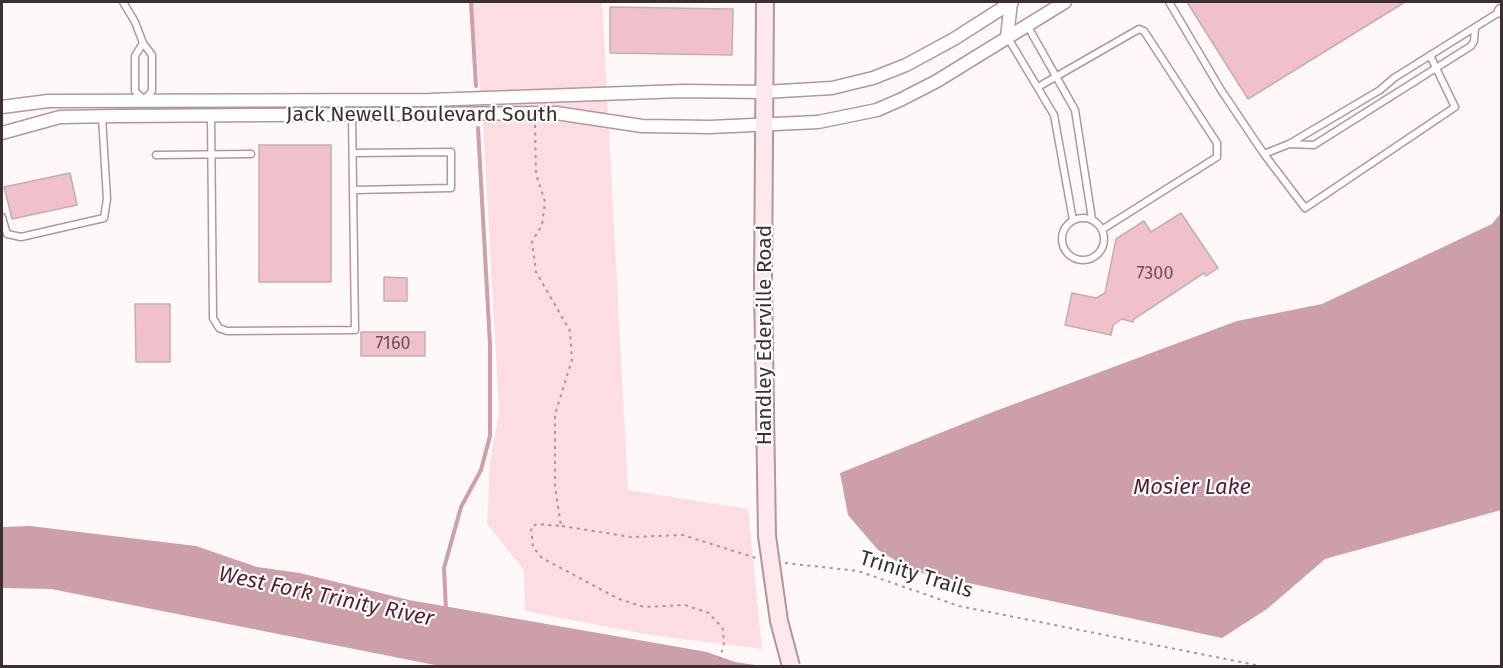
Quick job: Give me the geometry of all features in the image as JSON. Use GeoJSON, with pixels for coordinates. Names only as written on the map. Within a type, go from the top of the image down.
{"type":"FeatureCollection","features":[{"type":"Feature","properties":{"kind":"main road","name":"Handley Ederville Road"},"geometry":{"type":"LineString","coordinates":[[765,2],[763,284],[767,536],[779,621],[791,666]]}},
{"type":"Feature","properties":{"kind":"street","name":"Jack Newell Boulevard South"},"geometry":{"type":"LineString","coordinates":[[2,107],[48,101],[352,100],[617,95],[683,91],[764,92],[832,88],[873,78],[906,65],[954,39],[1012,2]]}},
{"type":"Feature","properties":{"kind":"street"},"geometry":{"type":"LineString","coordinates":[[1012,2],[1027,25]]}},
{"type":"Feature","properties":{"kind":"street"},"geometry":{"type":"LineString","coordinates":[[1007,37],[1012,2]]}},
{"type":"Feature","properties":{"kind":"street","name":"Jack Newell Boulevard South"},"geometry":{"type":"LineString","coordinates":[[2,133],[60,117],[144,115],[556,113],[642,126],[764,126],[818,122],[877,110],[937,81],[1065,2]]}},
{"type":"Feature","properties":{"kind":"street"},"geometry":{"type":"LineString","coordinates":[[144,100],[144,115]]}},
{"type":"Feature","properties":{"kind":"street"},"geometry":{"type":"LineString","coordinates":[[211,100],[211,115]]}},
{"type":"Feature","properties":{"kind":"street"},"geometry":{"type":"LineString","coordinates":[[352,100],[352,114]]}},
{"type":"Feature","properties":{"kind":"lane"},"geometry":{"type":"LineString","coordinates":[[123,2],[135,22],[143,44],[152,56],[152,91],[144,100],[135,91],[135,56],[143,44]]}},
{"type":"Feature","properties":{"kind":"lane"},"geometry":{"type":"LineString","coordinates":[[1169,2],[1221,90],[1264,154],[1305,208],[1455,107],[1430,56]]}},
{"type":"Feature","properties":{"kind":"lane"},"geometry":{"type":"LineString","coordinates":[[1264,154],[1289,144],[1363,100],[1501,11]]}},
{"type":"Feature","properties":{"kind":"lane"},"geometry":{"type":"LineString","coordinates":[[1027,25],[1078,120],[1092,219]]}},
{"type":"Feature","properties":{"kind":"lane"},"geometry":{"type":"LineString","coordinates":[[1289,144],[1314,145],[1471,46],[1474,41],[1474,28]]}},
{"type":"Feature","properties":{"kind":"lane"},"geometry":{"type":"LineString","coordinates":[[1038,87],[1139,29],[1144,31],[1217,143],[1217,157],[1103,229]]}},
{"type":"Feature","properties":{"kind":"lane"},"geometry":{"type":"LineString","coordinates":[[1007,37],[1054,115],[1073,220]]}},
{"type":"Feature","properties":{"kind":"lane"},"geometry":{"type":"LineString","coordinates":[[1389,83],[1396,93]]}},
{"type":"Feature","properties":{"kind":"lane"},"geometry":{"type":"LineString","coordinates":[[211,115],[213,318],[219,328],[227,331],[355,330],[352,114]]}},
{"type":"Feature","properties":{"kind":"lane"},"geometry":{"type":"LineString","coordinates":[[2,217],[7,234],[21,237],[104,218],[107,199],[102,116]]}},
{"type":"Feature","properties":{"kind":"lane"},"geometry":{"type":"LineString","coordinates":[[354,153],[451,152],[452,188],[354,190]]}},
{"type":"Feature","properties":{"kind":"lane"},"geometry":{"type":"LineString","coordinates":[[156,155],[251,154]]}},
{"type":"Feature","properties":{"kind":"lane"},"geometry":{"type":"LineString","coordinates":[[1083,217],[1092,219],[1103,229],[1104,246],[1100,253],[1091,259],[1076,259],[1066,251],[1062,240],[1063,233],[1073,220],[1083,217]]}},
{"type":"Feature","properties":{"kind":"path"},"geometry":{"type":"LineString","coordinates":[[535,113],[536,174],[545,202],[542,225],[532,242],[536,272],[570,331],[571,341],[572,360],[555,414],[555,487],[561,526]]}},
{"type":"Feature","properties":{"kind":"path"},"geometry":{"type":"LineString","coordinates":[[718,666],[723,629],[710,613],[685,605],[644,607],[619,599],[542,558],[533,546],[531,527],[537,524],[561,526],[632,537],[683,535],[761,559]]}},
{"type":"Feature","properties":{"kind":"path","name":"Trinity Trails"},"geometry":{"type":"LineString","coordinates":[[780,562],[858,571],[959,606],[1262,666]]}},
{"type":"Feature","properties":{"kind":"shaded area"},"geometry":{"type":"Polygon","coordinates":[[[472,2],[602,2],[628,490],[748,509],[762,649],[651,635],[525,611],[524,570],[487,524],[490,462],[499,412],[483,120],[472,2]]]}},
{"type":"Feature","properties":{"kind":"water","name":"Mosier Lake"},"geometry":{"type":"Polygon","coordinates":[[[1501,213],[1501,510],[1325,559],[1267,609],[1222,638],[913,571],[878,550],[848,515],[840,473],[990,413],[1237,321],[1322,304],[1492,224],[1501,213]]]}},
{"type":"Feature","properties":{"kind":"water","name":"West Fork Trinity River"},"geometry":{"type":"Polygon","coordinates":[[[30,526],[196,546],[257,567],[300,573],[409,600],[707,652],[735,662],[762,666],[440,666],[51,589],[2,588],[2,527],[30,526]]]}},
{"type":"Feature","properties":{"kind":"building"},"geometry":{"type":"Polygon","coordinates":[[[1187,2],[1405,2],[1248,99],[1187,2]]]}},
{"type":"Feature","properties":{"kind":"building"},"geometry":{"type":"Polygon","coordinates":[[[610,7],[733,9],[732,55],[610,53],[610,7]]]}},
{"type":"Feature","properties":{"kind":"building"},"geometry":{"type":"Polygon","coordinates":[[[259,145],[331,145],[331,282],[259,282],[259,145]]]}},
{"type":"Feature","properties":{"kind":"building"},"geometry":{"type":"Polygon","coordinates":[[[70,173],[77,205],[12,219],[4,187],[70,173]]]}},
{"type":"Feature","properties":{"kind":"building"},"geometry":{"type":"Polygon","coordinates":[[[1181,213],[1218,268],[1206,276],[1204,273],[1134,319],[1133,322],[1122,319],[1113,325],[1111,335],[1065,325],[1072,293],[1096,298],[1105,293],[1116,239],[1144,221],[1151,232],[1181,213]]]}},
{"type":"Feature","properties":{"kind":"building"},"geometry":{"type":"Polygon","coordinates":[[[384,277],[407,278],[407,301],[384,301],[384,277]]]}},
{"type":"Feature","properties":{"kind":"building"},"geometry":{"type":"Polygon","coordinates":[[[135,304],[170,304],[170,362],[136,362],[135,304]]]}},
{"type":"Feature","properties":{"kind":"building"},"geometry":{"type":"Polygon","coordinates":[[[361,332],[425,332],[425,356],[361,356],[361,332]]]}},
{"type":"Feature","properties":{"kind":"waterway"},"geometry":{"type":"LineString","coordinates":[[471,2],[476,86]]}},
{"type":"Feature","properties":{"kind":"waterway","name":"West Fork Trinity River"},"geometry":{"type":"LineString","coordinates":[[446,610],[444,568],[461,507],[481,470],[490,436],[490,345],[478,128]]}}]}
